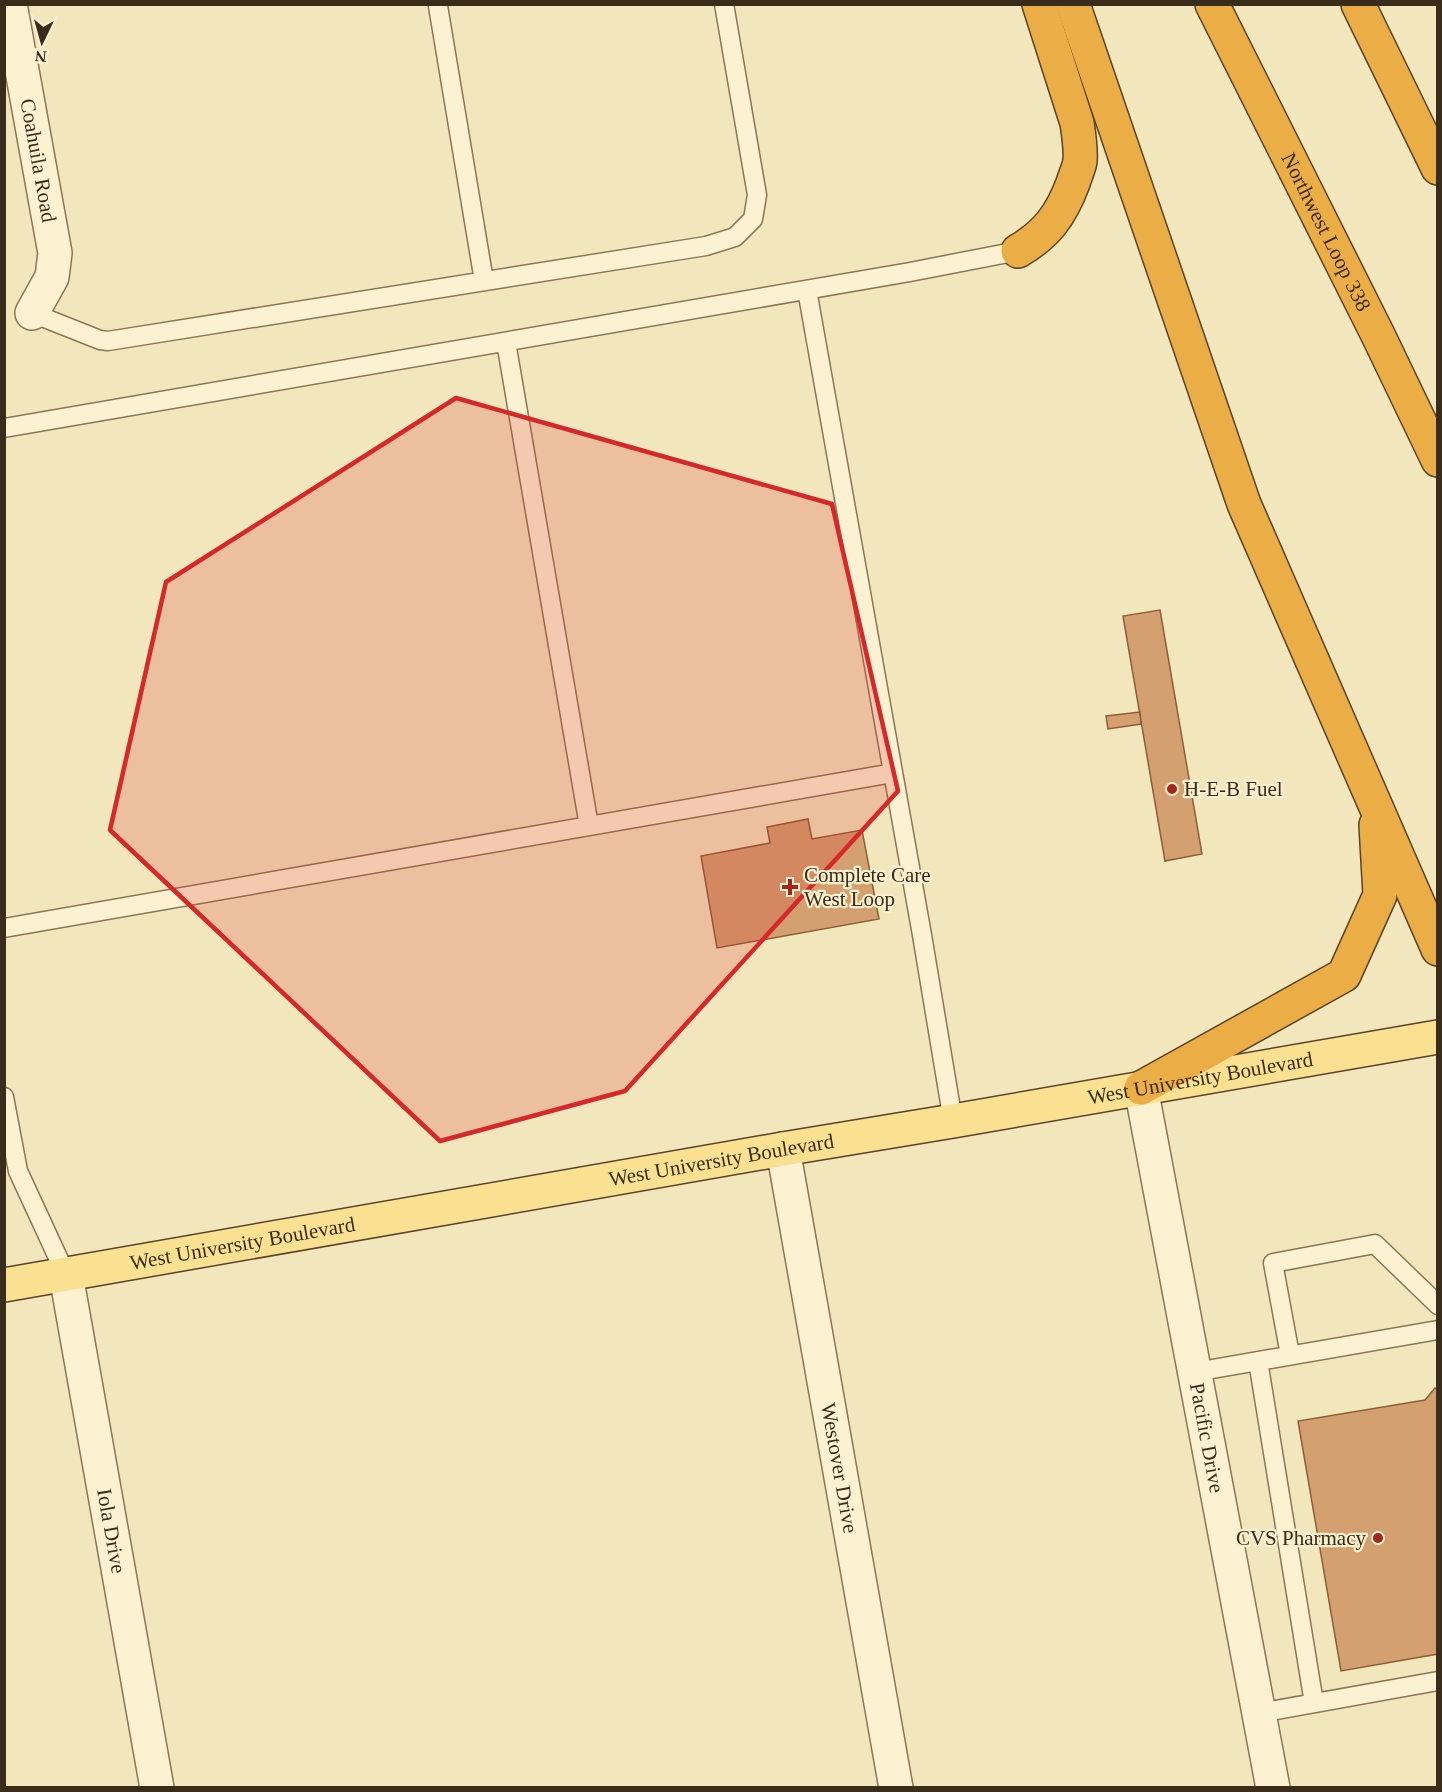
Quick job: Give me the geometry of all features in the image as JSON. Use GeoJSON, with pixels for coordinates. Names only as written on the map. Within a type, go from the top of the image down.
{"type":"FeatureCollection","features":[{"type":"Feature","properties":{"kind":"highway"},"geometry":{"type":"LineString","coordinates":[[1018,251],[1050,228],[1065,204],[1080,164],[1077,123],[1039,4]]}},
{"type":"Feature","properties":{"kind":"highway"},"geometry":{"type":"LineString","coordinates":[[1073,4],[1244,504],[1437,949]]}},
{"type":"Feature","properties":{"kind":"highway","name":"Northwest Loop 338"},"geometry":{"type":"LineString","coordinates":[[1212,4],[1378,335],[1437,460]]}},
{"type":"Feature","properties":{"kind":"highway"},"geometry":{"type":"LineString","coordinates":[[1358,4],[1437,168]]}},
{"type":"Feature","properties":{"kind":"highway"},"geometry":{"type":"LineString","coordinates":[[1141,1088],[1344,975],[1380,895],[1375,806]]}},
{"type":"Feature","properties":{"kind":"highway"},"geometry":{"type":"LineString","coordinates":[[1399,860],[1416,877],[1437,892]]}},
{"type":"Feature","properties":{"kind":"main road","name":"West University Boulevard"},"geometry":{"type":"LineString","coordinates":[[4,1285],[1437,1038]]}},
{"type":"Feature","properties":{"kind":"street","name":"Coahuila Road"},"geometry":{"type":"LineString","coordinates":[[10,4],[15,85],[55,253],[52,277],[32,313]]}},
{"type":"Feature","properties":{"kind":"street","name":"Pacific Drive"},"geometry":{"type":"LineString","coordinates":[[1141,1088],[1273,1788]]}},
{"type":"Feature","properties":{"kind":"street","name":"Westover Drive"},"geometry":{"type":"LineString","coordinates":[[783,1149],[896,1788]]}},
{"type":"Feature","properties":{"kind":"street","name":"Iola Drive"},"geometry":{"type":"LineString","coordinates":[[66,1275],[157,1788]]}},
{"type":"Feature","properties":{"kind":"lane"},"geometry":{"type":"LineString","coordinates":[[32,313],[100,340],[108,341],[705,246],[735,237],[753,219],[757,195],[724,4]]}},
{"type":"Feature","properties":{"kind":"lane"},"geometry":{"type":"LineString","coordinates":[[438,6],[484,281]]}},
{"type":"Feature","properties":{"kind":"lane"},"geometry":{"type":"LineString","coordinates":[[4,428],[807,290],[1018,251]]}},
{"type":"Feature","properties":{"kind":"lane"},"geometry":{"type":"LineString","coordinates":[[807,290],[954,1121]]}},
{"type":"Feature","properties":{"kind":"lane"},"geometry":{"type":"LineString","coordinates":[[506,342],[589,826]]}},
{"type":"Feature","properties":{"kind":"lane"},"geometry":{"type":"LineString","coordinates":[[4,928],[893,772]]}},
{"type":"Feature","properties":{"kind":"lane"},"geometry":{"type":"LineString","coordinates":[[4,1096],[18,1172],[66,1275]]}},
{"type":"Feature","properties":{"kind":"lane"},"geometry":{"type":"LineString","coordinates":[[1290,1355],[1273,1263],[1375,1244],[1437,1305]]}},
{"type":"Feature","properties":{"kind":"lane"},"geometry":{"type":"LineString","coordinates":[[1195,1372],[1437,1330]]}},
{"type":"Feature","properties":{"kind":"lane"},"geometry":{"type":"LineString","coordinates":[[1258,1361],[1314,1703]]}},
{"type":"Feature","properties":{"kind":"lane"},"geometry":{"type":"LineString","coordinates":[[1259,1713],[1437,1681]]}},
{"type":"Feature","properties":{"kind":"highlighted area"},"geometry":{"type":"Polygon","coordinates":[[[456,398],[832,504],[898,791],[625,1091],[440,1141],[110,830],[166,582],[456,398]]]}},
{"type":"Feature","properties":{"kind":"building","name":"H-E-B Fuel"},"geometry":{"type":"Polygon","coordinates":[[[1160,610],[1202,854],[1165,861],[1123,616],[1160,610]]]}},
{"type":"Feature","properties":{"kind":"building"},"geometry":{"type":"Polygon","coordinates":[[[1140,712],[1141,724],[1108,729],[1106,716],[1140,712]]]}},
{"type":"Feature","properties":{"kind":"building","name":"Complete Care West Loop"},"geometry":{"type":"Polygon","coordinates":[[[808,819],[812,839],[862,830],[879,919],[717,948],[701,856],[770,843],[767,827],[808,819]]]}},
{"type":"Feature","properties":{"kind":"building","name":"CVS Pharmacy"},"geometry":{"type":"Polygon","coordinates":[[[1435,1388],[1438,1390],[1438,1654],[1341,1671],[1298,1421],[1425,1400],[1435,1388]]]}},
{"type":"Feature","properties":{"kind":"place","name":"H-E-B Fuel"},"geometry":{"type":"Point","coordinates":[1172,789]}},
{"type":"Feature","properties":{"kind":"place","name":"Complete Care West Loop"},"geometry":{"type":"Point","coordinates":[790,887]}},
{"type":"Feature","properties":{"kind":"place","name":"CVS Pharmacy"},"geometry":{"type":"Point","coordinates":[1378,1538]}}]}
